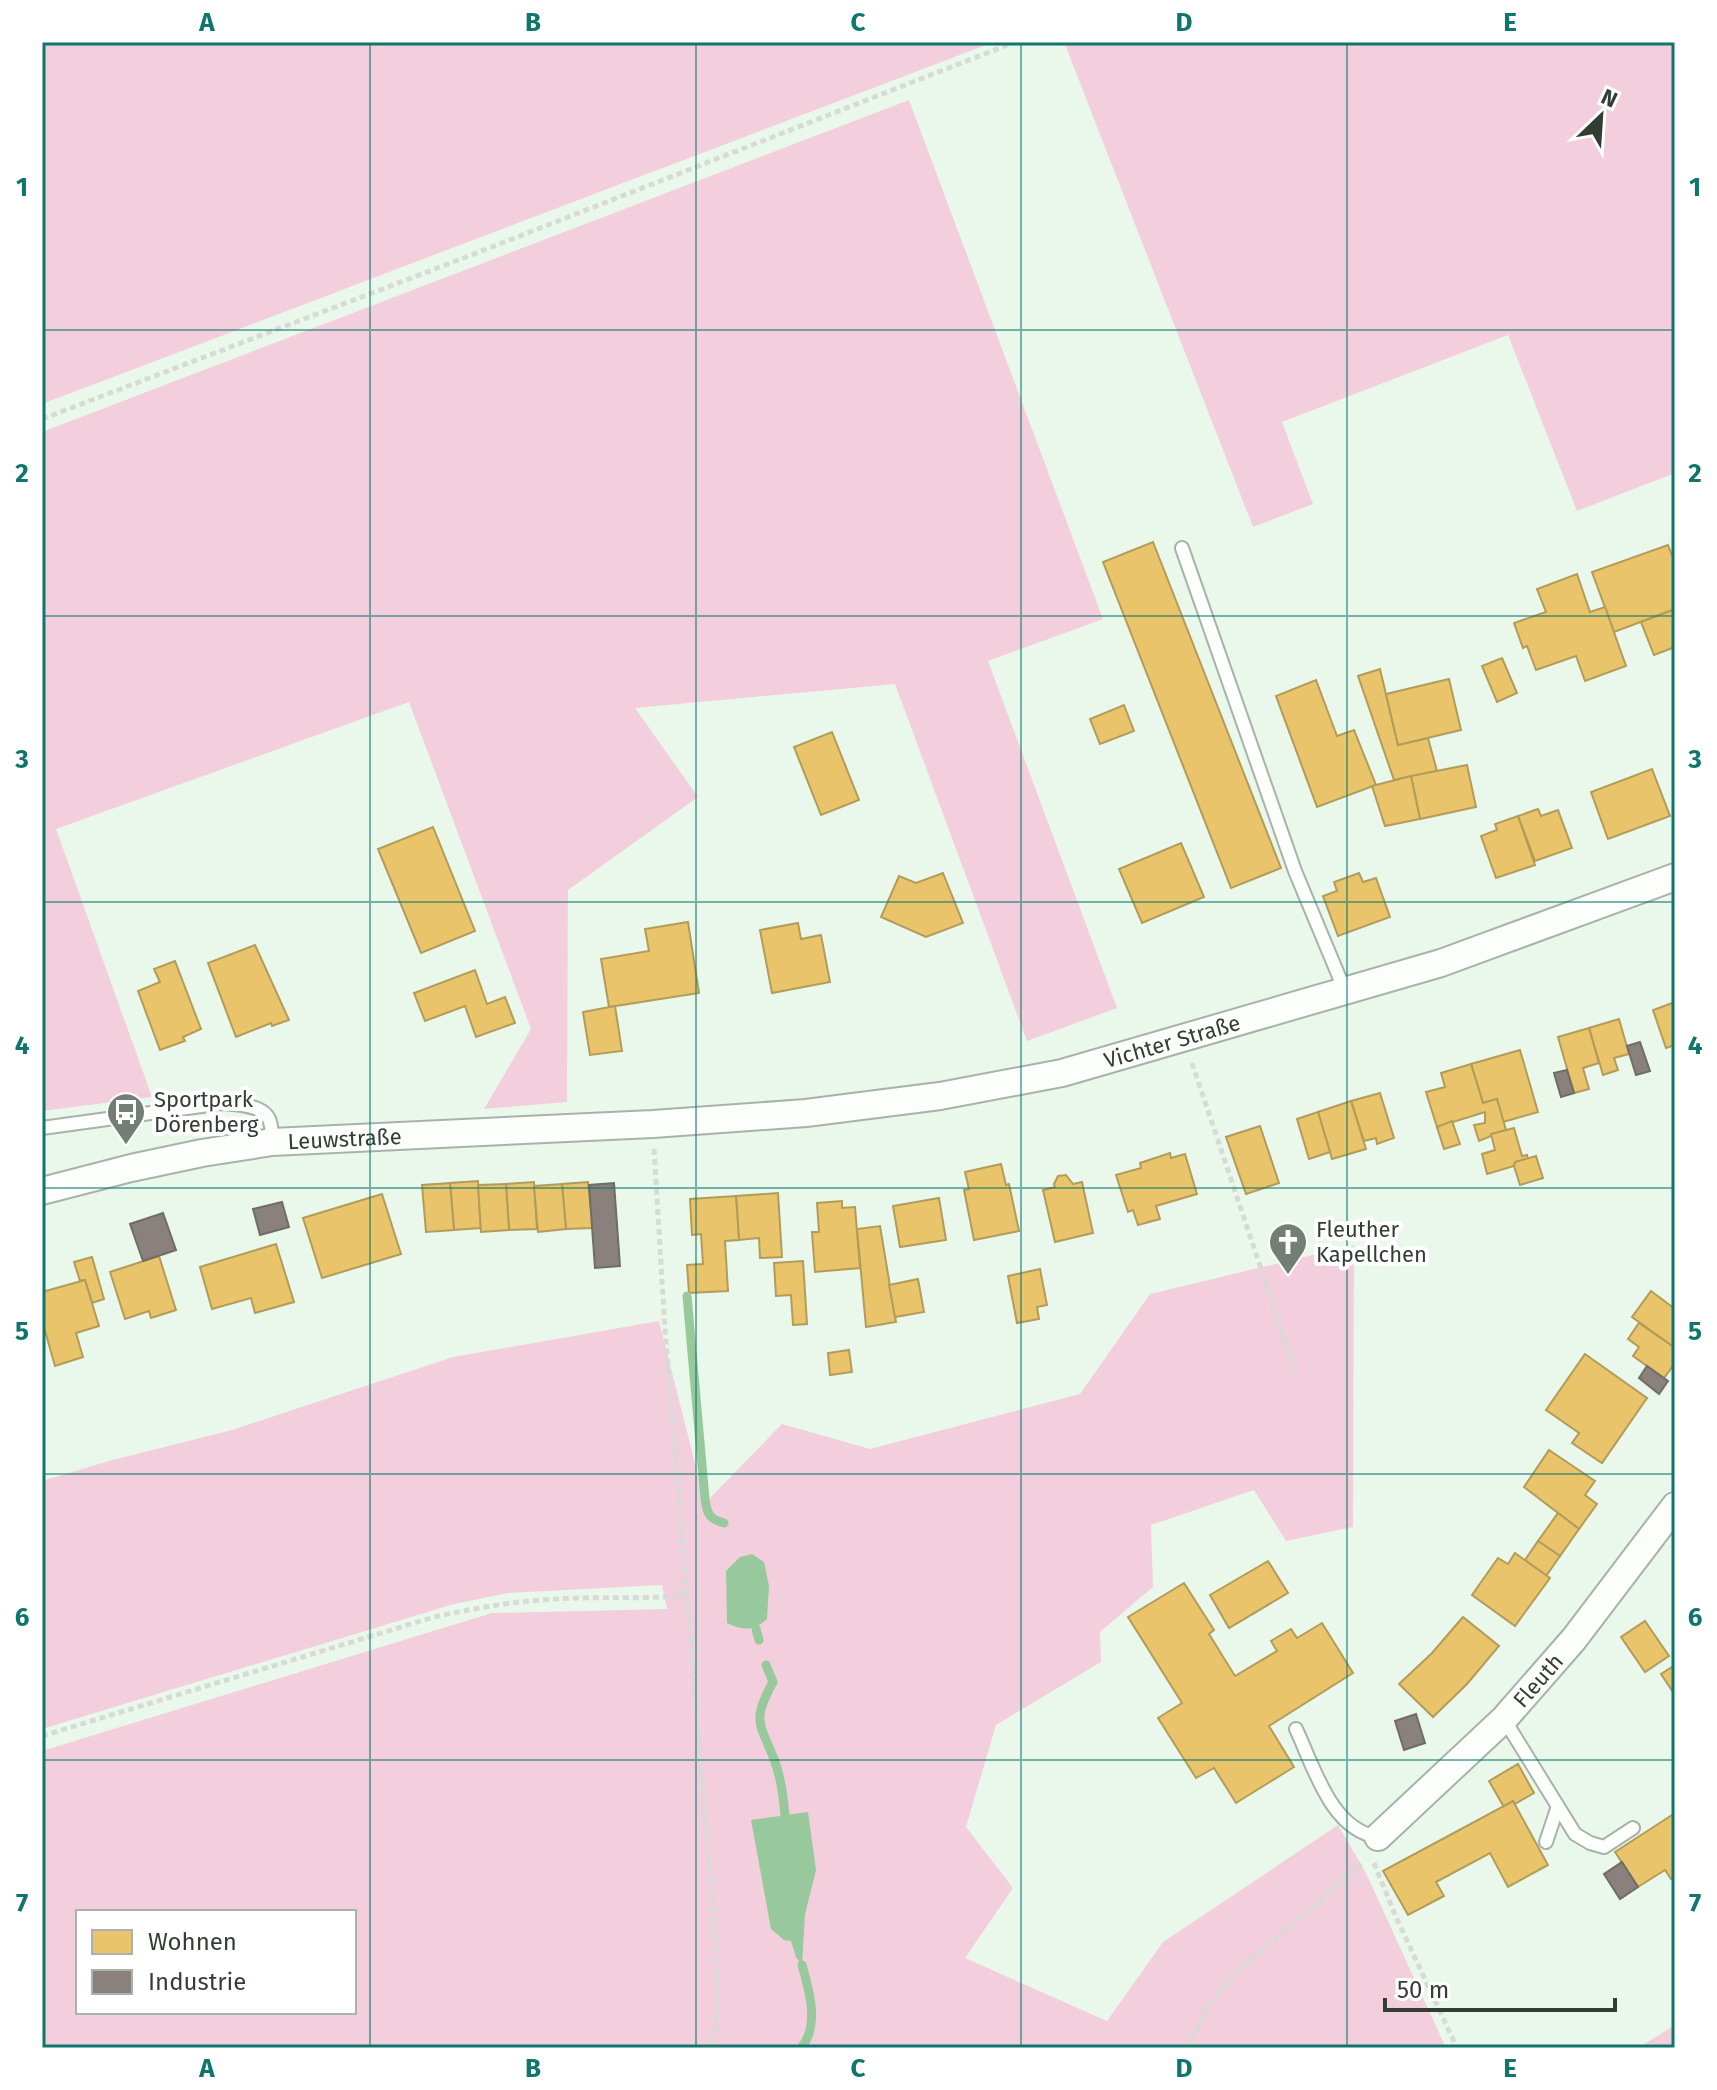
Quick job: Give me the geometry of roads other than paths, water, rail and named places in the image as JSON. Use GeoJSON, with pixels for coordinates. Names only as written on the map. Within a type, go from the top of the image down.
{"type":"FeatureCollection","features":[{"type":"Feature","properties":{"kind":"street","name":"Vichter Straße"},"geometry":{"type":"LineString","coordinates":[[653,1124],[806,1113],[940,1096],[1062,1073],[1441,963],[1675,877]]}},
{"type":"Feature","properties":{"kind":"street","name":"Leuwstraße"},"geometry":{"type":"LineString","coordinates":[[42,1191],[162,1161],[272,1142],[653,1124]]}},
{"type":"Feature","properties":{"kind":"street","name":"Fleuth"},"geometry":{"type":"LineString","coordinates":[[1378,1837],[1504,1719],[1574,1639],[1675,1506]]}},
{"type":"Feature","properties":{"kind":"lane"},"geometry":{"type":"LineString","coordinates":[[1182,548],[1295,871],[1345,992]]}},
{"type":"Feature","properties":{"kind":"lane"},"geometry":{"type":"LineString","coordinates":[[42,1128],[223,1103],[263,1112],[270,1119],[272,1142]]}},
{"type":"Feature","properties":{"kind":"lane"},"geometry":{"type":"LineString","coordinates":[[1504,1719],[1575,1834],[1604,1847],[1633,1828]]}},
{"type":"Feature","properties":{"kind":"lane"},"geometry":{"type":"LineString","coordinates":[[1296,1729],[1328,1796],[1347,1823],[1362,1834],[1378,1837]]}},
{"type":"Feature","properties":{"kind":"lane"},"geometry":{"type":"LineString","coordinates":[[1546,1842],[1557,1809]]}},
{"type":"Feature","properties":{"kind":"waterway"},"geometry":{"type":"LineString","coordinates":[[687,1296],[706,1504],[712,1518],[724,1523]]}},
{"type":"Feature","properties":{"kind":"waterway"},"geometry":{"type":"LineString","coordinates":[[756,1629],[759,1640]]}},
{"type":"Feature","properties":{"kind":"waterway"},"geometry":{"type":"LineString","coordinates":[[766,1665],[773,1682],[762,1705],[760,1721],[778,1773],[785,1815]]}},
{"type":"Feature","properties":{"kind":"waterway"},"geometry":{"type":"LineString","coordinates":[[801,2048],[807,2039],[812,2018],[802,1965]]}},
{"type":"Feature","properties":{"kind":"place","name":"Sportpark Dörenberg"},"geometry":{"type":"Point","coordinates":[126,1146]}},
{"type":"Feature","properties":{"kind":"place","name":"Fleuther Kapellchen"},"geometry":{"type":"Point","coordinates":[1288,1276]}}]}
